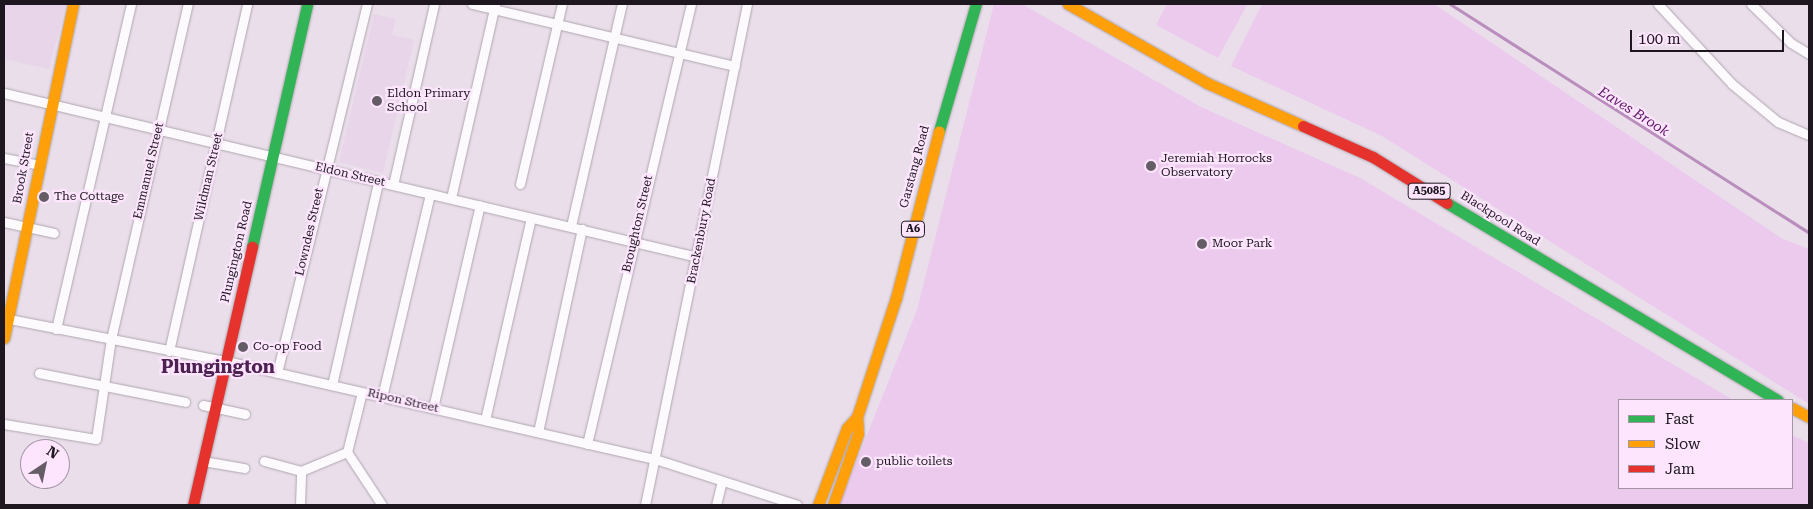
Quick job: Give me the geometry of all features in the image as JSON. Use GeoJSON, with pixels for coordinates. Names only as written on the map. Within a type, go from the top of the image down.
{"type":"FeatureCollection","features":[{"type":"Feature","properties":{"kind":"main road","name":"Brook Street"},"geometry":{"type":"LineString","coordinates":[[4,338],[6,319],[39,166],[49,103],[73,4]]}},
{"type":"Feature","properties":{"kind":"main road","name":"Plungington Road"},"geometry":{"type":"LineString","coordinates":[[193,505],[274,157],[307,4]]}},
{"type":"Feature","properties":{"kind":"main road","name":"Garstang Road"},"geometry":{"type":"LineString","coordinates":[[833,505],[858,434],[857,418],[896,298],[962,39],[967,4]]}},
{"type":"Feature","properties":{"kind":"main road","name":"Garstang Road"},"geometry":{"type":"LineString","coordinates":[[962,39],[976,4]]}},
{"type":"Feature","properties":{"kind":"main road","name":"Blackpool Road"},"geometry":{"type":"LineString","coordinates":[[1068,4],[1207,83],[1373,157],[1615,307],[1776,399]]}},
{"type":"Feature","properties":{"kind":"main road"},"geometry":{"type":"LineString","coordinates":[[1793,409],[1809,417]]}},
{"type":"Feature","properties":{"kind":"main road","name":"Garstang Road"},"geometry":{"type":"LineString","coordinates":[[818,505],[847,428],[857,418]]}},
{"type":"Feature","properties":{"kind":"street"},"geometry":{"type":"LineString","coordinates":[[56,329],[102,117],[131,4]]}},
{"type":"Feature","properties":{"kind":"street","name":"Emmanuel Street"},"geometry":{"type":"LineString","coordinates":[[4,424],[96,439],[111,339],[188,4]]}},
{"type":"Feature","properties":{"kind":"street","name":"Wildman Street"},"geometry":{"type":"LineString","coordinates":[[169,350],[217,144],[247,4]]}},
{"type":"Feature","properties":{"kind":"street","name":"Lowndes Street"},"geometry":{"type":"LineString","coordinates":[[277,373],[367,4]]}},
{"type":"Feature","properties":{"kind":"street"},"geometry":{"type":"LineString","coordinates":[[393,185],[434,4]]}},
{"type":"Feature","properties":{"kind":"street"},"geometry":{"type":"LineString","coordinates":[[472,4],[494,6],[556,24],[614,36],[735,66]]}},
{"type":"Feature","properties":{"kind":"street"},"geometry":{"type":"LineString","coordinates":[[520,184],[562,4]]}},
{"type":"Feature","properties":{"kind":"street"},"geometry":{"type":"LineString","coordinates":[[571,226],[622,4]]}},
{"type":"Feature","properties":{"kind":"street","name":"Broughton Street"},"geometry":{"type":"LineString","coordinates":[[586,444],[691,4]]}},
{"type":"Feature","properties":{"kind":"street","name":"Brackenbury Road"},"geometry":{"type":"LineString","coordinates":[[645,505],[747,4]]}},
{"type":"Feature","properties":{"kind":"street"},"geometry":{"type":"LineString","coordinates":[[1658,4],[1732,84],[1778,122],[1809,135]]}},
{"type":"Feature","properties":{"kind":"street"},"geometry":{"type":"LineString","coordinates":[[1751,4],[1791,43],[1809,54]]}},
{"type":"Feature","properties":{"kind":"street"},"geometry":{"type":"LineString","coordinates":[[451,198],[494,6]]}},
{"type":"Feature","properties":{"kind":"street","name":"Eldon Street"},"geometry":{"type":"LineString","coordinates":[[4,92],[102,117],[697,257]]}},
{"type":"Feature","properties":{"kind":"street"},"geometry":{"type":"LineString","coordinates":[[4,158],[39,166]]}},
{"type":"Feature","properties":{"kind":"street"},"geometry":{"type":"LineString","coordinates":[[332,385],[378,182]]}},
{"type":"Feature","properties":{"kind":"street"},"geometry":{"type":"LineString","coordinates":[[382,396],[430,194]]}},
{"type":"Feature","properties":{"kind":"street"},"geometry":{"type":"LineString","coordinates":[[434,408],[480,205]]}},
{"type":"Feature","properties":{"kind":"street"},"geometry":{"type":"LineString","coordinates":[[485,420],[531,218]]}},
{"type":"Feature","properties":{"kind":"street"},"geometry":{"type":"LineString","coordinates":[[4,222],[54,233]]}},
{"type":"Feature","properties":{"kind":"street"},"geometry":{"type":"LineString","coordinates":[[538,432],[582,229]]}},
{"type":"Feature","properties":{"kind":"street","name":"Ripon Street"},"geometry":{"type":"LineString","coordinates":[[6,319],[226,361],[655,459],[798,505]]}},
{"type":"Feature","properties":{"kind":"street"},"geometry":{"type":"LineString","coordinates":[[39,373],[185,402]]}},
{"type":"Feature","properties":{"kind":"street"},"geometry":{"type":"LineString","coordinates":[[362,392],[347,452],[382,505]]}},
{"type":"Feature","properties":{"kind":"street"},"geometry":{"type":"LineString","coordinates":[[203,405],[245,414]]}},
{"type":"Feature","properties":{"kind":"street"},"geometry":{"type":"LineString","coordinates":[[264,461],[301,472],[347,452]]}},
{"type":"Feature","properties":{"kind":"street"},"geometry":{"type":"LineString","coordinates":[[203,460],[244,468]]}},
{"type":"Feature","properties":{"kind":"street"},"geometry":{"type":"LineString","coordinates":[[300,505],[301,472]]}},
{"type":"Feature","properties":{"kind":"street"},"geometry":{"type":"LineString","coordinates":[[716,505],[722,481]]}},
{"type":"Feature","properties":{"kind":"shaded area"},"geometry":{"type":"Polygon","coordinates":[[[4,4],[66,4],[49,69],[4,59],[4,4]]]}},
{"type":"Feature","properties":{"kind":"shaded area","name":"Moor Park"},"geometry":{"type":"Polygon","coordinates":[[[994,4],[1022,4],[1201,107],[1360,178],[1731,399],[1618,399],[1618,489],[1793,489],[1793,435],[1809,443],[1809,505],[839,505],[917,310],[994,4]]]}},
{"type":"Feature","properties":{"kind":"shaded area"},"geometry":{"type":"Polygon","coordinates":[[[1167,4],[1247,5],[1218,58],[1156,25],[1167,4]]]}},
{"type":"Feature","properties":{"kind":"shaded area"},"geometry":{"type":"Polygon","coordinates":[[[1262,4],[1434,4],[1781,238],[1809,249],[1809,404],[1382,136],[1231,66],[1262,4]]]}},
{"type":"Feature","properties":{"kind":"shaded area","name":"Eldon Primary School"},"geometry":{"type":"Polygon","coordinates":[[[374,14],[396,19],[392,35],[414,40],[383,173],[339,162],[374,14]]]}},
{"type":"Feature","properties":{"kind":"waterway","name":"Eaves Brook"},"geometry":{"type":"LineString","coordinates":[[1450,4],[1809,233]]}},
{"type":"Feature","properties":{"kind":"traffic: fast"},"geometry":{"type":"LineString","coordinates":[[252,247],[307,4]]}},
{"type":"Feature","properties":{"kind":"traffic: fast"},"geometry":{"type":"LineString","coordinates":[[939,131],[976,4]]}},
{"type":"Feature","properties":{"kind":"traffic: fast"},"geometry":{"type":"LineString","coordinates":[[1447,203],[1776,399]]}},
{"type":"Feature","properties":{"kind":"traffic: slow"},"geometry":{"type":"LineString","coordinates":[[4,338],[73,4]]}},
{"type":"Feature","properties":{"kind":"traffic: slow"},"geometry":{"type":"LineString","coordinates":[[1068,4],[1207,83],[1303,126]]}},
{"type":"Feature","properties":{"kind":"traffic: slow"},"geometry":{"type":"LineString","coordinates":[[833,505],[858,434],[857,417],[896,298],[939,131]]}},
{"type":"Feature","properties":{"kind":"traffic: slow"},"geometry":{"type":"LineString","coordinates":[[1793,409],[1809,417]]}},
{"type":"Feature","properties":{"kind":"traffic: slow"},"geometry":{"type":"LineString","coordinates":[[818,505],[847,428],[857,417]]}},
{"type":"Feature","properties":{"kind":"traffic: jam"},"geometry":{"type":"LineString","coordinates":[[1303,126],[1373,157],[1447,203]]}},
{"type":"Feature","properties":{"kind":"traffic: jam"},"geometry":{"type":"LineString","coordinates":[[193,505],[252,247]]}},
{"type":"Feature","properties":{"kind":"place","name":"Eldon Primary School"},"geometry":{"type":"Point","coordinates":[377,101]}},
{"type":"Feature","properties":{"kind":"place","name":"Jeremiah Horrocks Observatory"},"geometry":{"type":"Point","coordinates":[1151,166]}},
{"type":"Feature","properties":{"kind":"place","name":"The Cottage"},"geometry":{"type":"Point","coordinates":[44,197]}},
{"type":"Feature","properties":{"kind":"place","name":"Moor Park"},"geometry":{"type":"Point","coordinates":[1202,244]}},
{"type":"Feature","properties":{"kind":"place","name":"Co-op Food"},"geometry":{"type":"Point","coordinates":[243,347]}},
{"type":"Feature","properties":{"kind":"place","name":"public toilets"},"geometry":{"type":"Point","coordinates":[866,462]}},
{"type":"Feature","properties":{"kind":"district","name":"Plungington"},"geometry":{"type":"Point","coordinates":[218,367]}}]}
